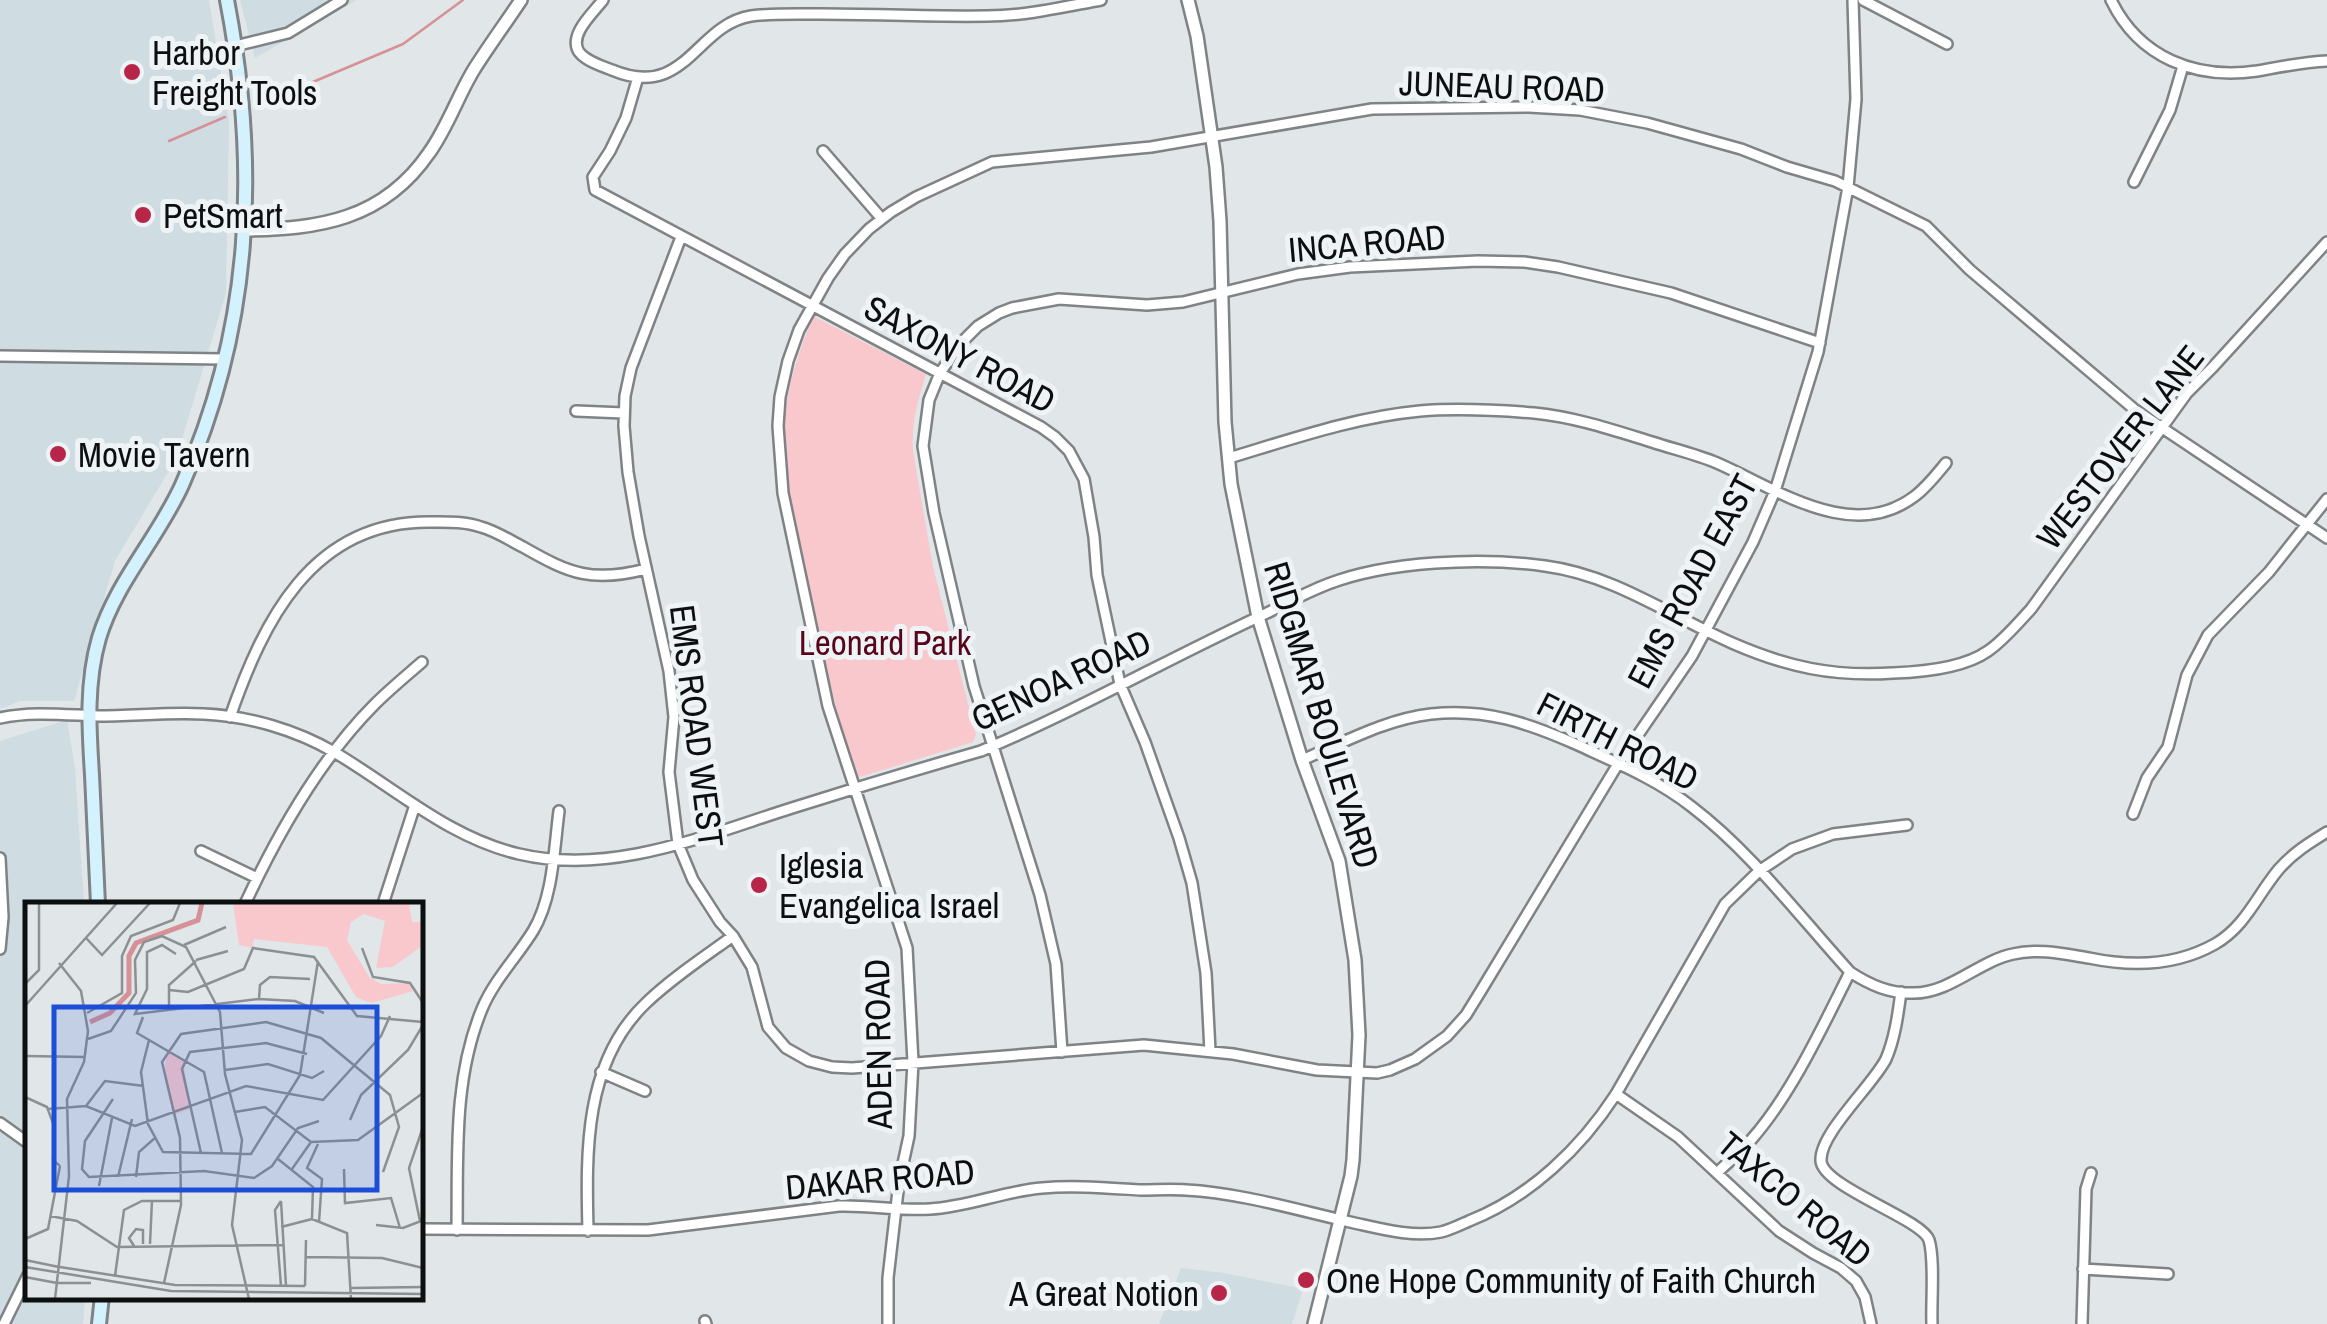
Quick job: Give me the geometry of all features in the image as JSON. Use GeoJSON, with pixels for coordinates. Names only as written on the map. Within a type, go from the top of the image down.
{"type":"FeatureCollection","features":[{"type":"Feature","properties":{"kind":"main road"},"geometry":{"type":"LineString","coordinates":[[98,902],[89,716],[93,665],[108,612],[178,494],[206,425],[240,288],[246,177],[243,115],[227,0]]}},
{"type":"Feature","properties":{"kind":"main road"},"geometry":{"type":"LineString","coordinates":[[100,1324],[102,1299]]}},
{"type":"Feature","properties":{"kind":"street"},"geometry":{"type":"LineString","coordinates":[[235,46],[288,33],[342,0]]}},
{"type":"Feature","properties":{"kind":"street"},"geometry":{"type":"LineString","coordinates":[[244,230],[303,228],[337,221],[375,203],[410,177],[440,136],[472,73],[520,0]]}},
{"type":"Feature","properties":{"kind":"street"},"geometry":{"type":"LineString","coordinates":[[602,0],[576,36],[581,54],[618,73],[638,77],[676,68],[722,26],[751,16],[990,16],[1100,0]]}},
{"type":"Feature","properties":{"kind":"street"},"geometry":{"type":"LineString","coordinates":[[824,0],[824,14]]}},
{"type":"Feature","properties":{"kind":"street","name":"RIDGMAR BOULEVARD"},"geometry":{"type":"LineString","coordinates":[[1188,0],[1212,136],[1220,221],[1225,422],[1231,484],[1258,616],[1302,760],[1339,860],[1358,992],[1352,1176],[1314,1324]]}},
{"type":"Feature","properties":{"kind":"street","name":"EMS ROAD EAST"},"geometry":{"type":"LineString","coordinates":[[1357,1072],[1390,1070],[1416,1059],[1466,1015],[1618,764],[1692,656],[1753,542],[1776,491],[1820,343],[1848,187],[1856,99],[1853,0]]}},
{"type":"Feature","properties":{"kind":"street"},"geometry":{"type":"LineString","coordinates":[[1863,0],[1947,44]]}},
{"type":"Feature","properties":{"kind":"street"},"geometry":{"type":"LineString","coordinates":[[2111,0],[2119,16],[2146,44],[2161,56],[2193,70],[2254,71],[2327,60]]}},
{"type":"Feature","properties":{"kind":"street"},"geometry":{"type":"LineString","coordinates":[[2134,182],[2170,110],[2183,66]]}},
{"type":"Feature","properties":{"kind":"street","name":"SAXONY ROAD"},"geometry":{"type":"LineString","coordinates":[[638,77],[626,118],[593,177],[595,190],[1055,437],[1080,469],[1088,495],[1097,575],[1120,684],[1180,838],[1192,883],[1206,974],[1210,1051]]}},
{"type":"Feature","properties":{"kind":"street","name":"JUNEAU ROAD"},"geometry":{"type":"LineString","coordinates":[[813,306],[845,254],[882,219],[916,197],[992,162],[1151,147],[1384,108],[1580,110],[1647,123],[1741,149],[1835,181],[1926,226],[1970,270],[2134,409],[2327,538]]}},
{"type":"Feature","properties":{"kind":"street"},"geometry":{"type":"LineString","coordinates":[[823,151],[882,219]]}},
{"type":"Feature","properties":{"kind":"street","name":"EMS ROAD WEST"},"geometry":{"type":"LineString","coordinates":[[681,237],[631,368],[624,412],[628,472],[669,672],[674,717],[669,772],[678,844],[692,880],[752,967],[768,1027],[786,1048],[808,1062],[832,1067],[1144,1045],[1210,1051],[1316,1070],[1357,1072]]}},
{"type":"Feature","properties":{"kind":"street","name":"WESTOVER LANE"},"geometry":{"type":"LineString","coordinates":[[2040,598],[2187,392],[2214,368],[2327,242]]}},
{"type":"Feature","properties":{"kind":"street","name":"INCA ROAD"},"geometry":{"type":"LineString","coordinates":[[940,373],[978,326],[998,312],[1012,308],[1059,299],[1147,305],[1184,302],[1298,274],[1350,267],[1478,262],[1558,267],[1671,293],[1820,343]]}},
{"type":"Feature","properties":{"kind":"street","name":"ADEN ROAD"},"geometry":{"type":"LineString","coordinates":[[813,306],[799,330],[780,397],[783,493],[828,706],[907,948],[913,1062],[909,1136],[899,1182],[888,1278],[888,1324]]}},
{"type":"Feature","properties":{"kind":"street"},"geometry":{"type":"LineString","coordinates":[[0,356],[224,359]]}},
{"type":"Feature","properties":{"kind":"street"},"geometry":{"type":"LineString","coordinates":[[940,373],[929,400],[923,446],[934,513],[974,686],[1040,895],[1056,964],[1062,1052]]}},
{"type":"Feature","properties":{"kind":"street"},"geometry":{"type":"LineString","coordinates":[[576,411],[624,412]]}},
{"type":"Feature","properties":{"kind":"street"},"geometry":{"type":"LineString","coordinates":[[1229,458],[1334,427],[1421,411],[1539,414],[1588,422],[1714,462],[1826,512],[1859,515],[1897,508],[1926,488],[1946,463]]}},
{"type":"Feature","properties":{"kind":"street"},"geometry":{"type":"LineString","coordinates":[[2132,814],[2147,778],[2168,747],[2194,659],[2208,635],[2270,572],[2327,499]]}},
{"type":"Feature","properties":{"kind":"street"},"geometry":{"type":"LineString","coordinates":[[230,717],[256,647],[288,594],[329,554],[368,532],[411,522],[462,522],[498,533],[584,575],[618,576],[646,569]]}},
{"type":"Feature","properties":{"kind":"street","name":"GENOA ROAD"},"geometry":{"type":"LineString","coordinates":[[0,718],[30,714],[206,714],[276,726],[334,752],[478,841],[520,854],[583,860],[657,850],[992,746],[1258,616],[1329,584],[1360,575],[1453,561],[1546,566],[1628,590],[1730,642],[1818,672],[1879,674],[1940,669],[1985,654],[2040,598]]}},
{"type":"Feature","properties":{"kind":"street"},"geometry":{"type":"LineString","coordinates":[[246,902],[288,822],[334,752],[376,704],[422,662]]}},
{"type":"Feature","properties":{"kind":"street","name":"FIRTH ROAD"},"geometry":{"type":"LineString","coordinates":[[1302,760],[1402,720],[1428,714],[1480,713],[1520,720],[1660,784],[1692,806],[1728,837],[1850,972]]}},
{"type":"Feature","properties":{"kind":"street"},"geometry":{"type":"LineString","coordinates":[[384,902],[415,805]]}},
{"type":"Feature","properties":{"kind":"street"},"geometry":{"type":"LineString","coordinates":[[457,1230],[458,1117],[472,1037],[487,998],[534,930],[547,892],[559,812]]}},
{"type":"Feature","properties":{"kind":"street","name":"DAKAR ROAD"},"geometry":{"type":"LineString","coordinates":[[422,1229],[648,1230],[839,1206],[925,1210],[954,1207],[1042,1188],[1187,1190],[1378,1228],[1442,1232],[1486,1214],[1542,1178],[1604,1114],[1726,904],[1758,871],[1792,849],[1833,834],[1907,825]]}},
{"type":"Feature","properties":{"kind":"street"},"geometry":{"type":"LineString","coordinates":[[1717,1173],[1766,1122],[1810,1052],[1850,972],[1885,990],[1928,992],[1986,962],[2015,953],[2039,951],[2094,960],[2161,964],[2188,957],[2232,932],[2279,870],[2327,832]]}},
{"type":"Feature","properties":{"kind":"street"},"geometry":{"type":"LineString","coordinates":[[201,851],[258,878]]}},
{"type":"Feature","properties":{"kind":"street"},"geometry":{"type":"LineString","coordinates":[[0,858],[0,948]]}},
{"type":"Feature","properties":{"kind":"street"},"geometry":{"type":"LineString","coordinates":[[588,1230],[588,1144],[602,1072],[613,1047],[644,1004],[733,936]]}},
{"type":"Feature","properties":{"kind":"street"},"geometry":{"type":"LineString","coordinates":[[1901,992],[1887,1056],[1826,1142],[1820,1159],[1825,1172],[1924,1231],[1930,1252],[1932,1324]]}},
{"type":"Feature","properties":{"kind":"street"},"geometry":{"type":"LineString","coordinates":[[602,1072],[645,1091]]}},
{"type":"Feature","properties":{"kind":"street","name":"TAXCO ROAD"},"geometry":{"type":"LineString","coordinates":[[1616,1094],[1678,1136],[1779,1230],[1841,1268],[1865,1297],[1871,1324]]}},
{"type":"Feature","properties":{"kind":"street"},"geometry":{"type":"LineString","coordinates":[[0,1123],[25,1141]]}},
{"type":"Feature","properties":{"kind":"street"},"geometry":{"type":"LineString","coordinates":[[2082,1324],[2086,1189],[2091,1173]]}},
{"type":"Feature","properties":{"kind":"street"},"geometry":{"type":"LineString","coordinates":[[2084,1269],[2168,1274]]}},
{"type":"Feature","properties":{"kind":"street"},"geometry":{"type":"LineString","coordinates":[[4,1324],[25,1281]]}},
{"type":"Feature","properties":{"kind":"shaded area"},"geometry":{"type":"Polygon","coordinates":[[[0,0],[209,0],[229,121],[226,293],[176,459],[115,561],[74,701],[20,701],[0,709],[0,0]]]}},
{"type":"Feature","properties":{"kind":"shaded area"},"geometry":{"type":"Polygon","coordinates":[[[240,0],[357,0],[255,58],[240,0]]]}},
{"type":"Feature","properties":{"kind":"shaded area"},"geometry":{"type":"Polygon","coordinates":[[[67,720],[75,769],[84,902],[25,902],[25,1299],[85,1299],[83,1324],[0,1324],[0,741],[67,720]]]}},
{"type":"Feature","properties":{"kind":"shaded area"},"geometry":{"type":"Polygon","coordinates":[[[1181,1268],[1303,1289],[1292,1324],[1159,1324],[1181,1268]]]}},
{"type":"Feature","properties":{"kind":"green space","name":"Leonard Park"},"geometry":{"type":"Polygon","coordinates":[[[813,316],[926,374],[914,422],[913,451],[933,567],[976,735],[973,742],[860,777],[853,772],[825,661],[785,468],[786,406],[813,316]]]}},
{"type":"Feature","properties":{"kind":"waterway"},"geometry":{"type":"LineString","coordinates":[[256,106],[403,44],[463,0]]}},
{"type":"Feature","properties":{"kind":"waterway"},"geometry":{"type":"LineString","coordinates":[[169,141],[225,117]]}},
{"type":"Feature","properties":{"kind":"place","name":"Harbor Freight Tools"},"geometry":{"type":"Point","coordinates":[132,72]}},
{"type":"Feature","properties":{"kind":"place","name":"PetSmart"},"geometry":{"type":"Point","coordinates":[143,215]}},
{"type":"Feature","properties":{"kind":"place","name":"Movie Tavern"},"geometry":{"type":"Point","coordinates":[58,454]}},
{"type":"Feature","properties":{"kind":"place","name":"Iglesia Evangelica Israel"},"geometry":{"type":"Point","coordinates":[759,885]}},
{"type":"Feature","properties":{"kind":"place","name":"One Hope Community of Faith Church"},"geometry":{"type":"Point","coordinates":[1306,1280]}},
{"type":"Feature","properties":{"kind":"place","name":"A Great Notion"},"geometry":{"type":"Point","coordinates":[1219,1293]}}]}
